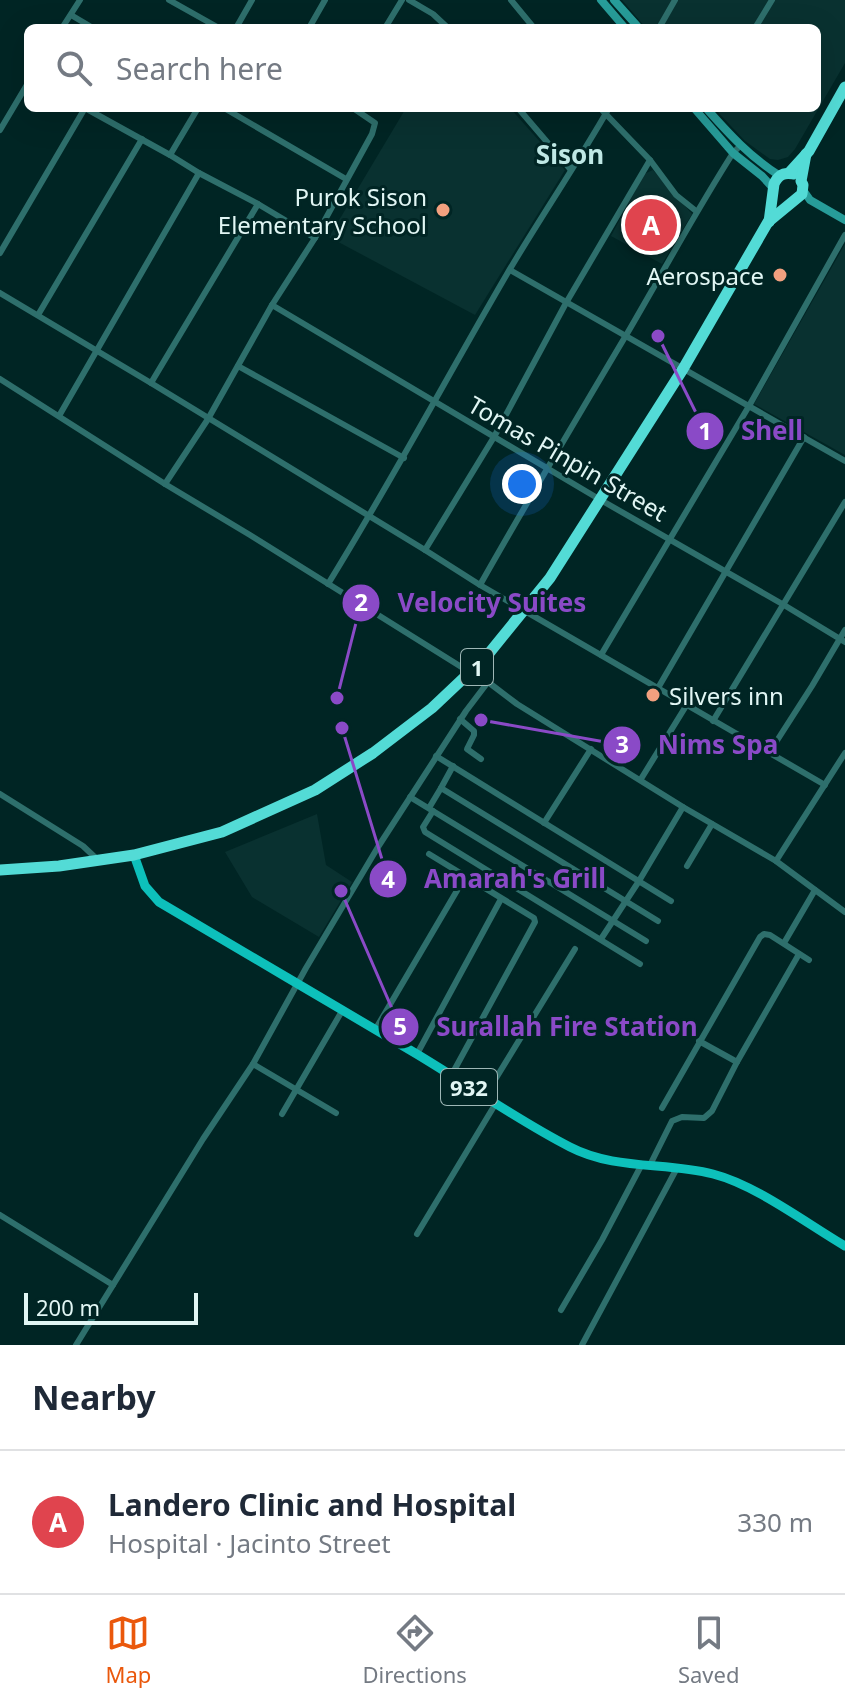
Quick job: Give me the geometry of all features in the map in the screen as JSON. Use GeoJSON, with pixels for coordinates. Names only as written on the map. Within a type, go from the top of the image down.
{"type":"FeatureCollection","features":[{"type":"Feature","properties":{"kind":"highway","name":"1"},"geometry":{"type":"LineString","coordinates":[[0,870],[99,861],[222,832],[315,790],[373,753],[432,708],[472,671],[525,611],[568,551],[683,369],[768,222],[774,184],[806,154],[845,87]]}},
{"type":"Feature","properties":{"kind":"highway","name":"1"},"geometry":{"type":"LineString","coordinates":[[768,222],[805,190],[806,154]]}},
{"type":"Feature","properties":{"kind":"highway"},"geometry":{"type":"LineString","coordinates":[[785,175],[794,174],[805,190]]}},
{"type":"Feature","properties":{"kind":"highway"},"geometry":{"type":"LineString","coordinates":[[774,190],[779,199],[793,202]]}},
{"type":"Feature","properties":{"kind":"main road","name":"932"},"geometry":{"type":"LineString","coordinates":[[134,855],[145,886],[159,902],[572,1149],[593,1156],[731,1179],[845,1246]]}},
{"type":"Feature","properties":{"kind":"street"},"geometry":{"type":"LineString","coordinates":[[65,24],[80,0]]}},
{"type":"Feature","properties":{"kind":"street"},"geometry":{"type":"LineString","coordinates":[[238,24],[252,0]]}},
{"type":"Feature","properties":{"kind":"street"},"geometry":{"type":"LineString","coordinates":[[311,24],[325,0]]}},
{"type":"Feature","properties":{"kind":"street"},"geometry":{"type":"LineString","coordinates":[[387,24],[402,0]]}},
{"type":"Feature","properties":{"kind":"street"},"geometry":{"type":"LineString","coordinates":[[409,0],[433,14],[442,24]]}},
{"type":"Feature","properties":{"kind":"street"},"geometry":{"type":"LineString","coordinates":[[511,0],[531,24]]}},
{"type":"Feature","properties":{"kind":"street"},"geometry":{"type":"LineString","coordinates":[[601,0],[622,24]]}},
{"type":"Feature","properties":{"kind":"street"},"geometry":{"type":"LineString","coordinates":[[614,0],[635,24]]}},
{"type":"Feature","properties":{"kind":"street"},"geometry":{"type":"LineString","coordinates":[[661,24],[675,0]]}},
{"type":"Feature","properties":{"kind":"street"},"geometry":{"type":"LineString","coordinates":[[757,24],[772,0]]}},
{"type":"Feature","properties":{"kind":"street"},"geometry":{"type":"LineString","coordinates":[[172,1],[212,24]]}},
{"type":"Feature","properties":{"kind":"street"},"geometry":{"type":"LineString","coordinates":[[71,15],[86,24]]}},
{"type":"Feature","properties":{"kind":"street"},"geometry":{"type":"LineString","coordinates":[[0,130],[24,90]]}},
{"type":"Feature","properties":{"kind":"street"},"geometry":{"type":"LineString","coordinates":[[0,253],[83,112]]}},
{"type":"Feature","properties":{"kind":"street"},"geometry":{"type":"LineString","coordinates":[[92,112],[315,238]]}},
{"type":"Feature","properties":{"kind":"street"},"geometry":{"type":"LineString","coordinates":[[170,155],[196,112]]}},
{"type":"Feature","properties":{"kind":"street"},"geometry":{"type":"LineString","coordinates":[[231,112],[346,179]]}},
{"type":"Feature","properties":{"kind":"street"},"geometry":{"type":"LineString","coordinates":[[165,484],[208,419],[272,305],[315,238],[376,125],[359,112]]}},
{"type":"Feature","properties":{"kind":"street"},"geometry":{"type":"LineString","coordinates":[[521,112],[571,170]]}},
{"type":"Feature","properties":{"kind":"street"},"geometry":{"type":"LineString","coordinates":[[328,584],[604,112]]}},
{"type":"Feature","properties":{"kind":"street"},"geometry":{"type":"LineString","coordinates":[[607,112],[650,160],[676,195],[696,211]]}},
{"type":"Feature","properties":{"kind":"street"},"geometry":{"type":"LineString","coordinates":[[705,112],[774,190]]}},
{"type":"Feature","properties":{"kind":"street"},"geometry":{"type":"LineString","coordinates":[[38,315],[142,139]]}},
{"type":"Feature","properties":{"kind":"street"},"geometry":{"type":"LineString","coordinates":[[737,150],[785,175]]}},
{"type":"Feature","properties":{"kind":"street"},"geometry":{"type":"LineString","coordinates":[[480,585],[696,211],[737,150]]}},
{"type":"Feature","properties":{"kind":"street"},"geometry":{"type":"LineString","coordinates":[[425,550],[494,437],[566,303],[650,160]]}},
{"type":"Feature","properties":{"kind":"street"},"geometry":{"type":"LineString","coordinates":[[59,416],[199,173]]}},
{"type":"Feature","properties":{"kind":"street"},"geometry":{"type":"LineString","coordinates":[[805,190],[845,220]]}},
{"type":"Feature","properties":{"kind":"street"},"geometry":{"type":"LineString","coordinates":[[151,383],[258,204]]}},
{"type":"Feature","properties":{"kind":"street"},"geometry":{"type":"LineString","coordinates":[[601,655],[749,406],[845,235]]}},
{"type":"Feature","properties":{"kind":"street"},"geometry":{"type":"LineString","coordinates":[[510,270],[845,461]]}},
{"type":"Feature","properties":{"kind":"street"},"geometry":{"type":"LineString","coordinates":[[0,293],[480,585],[825,785]]}},
{"type":"Feature","properties":{"kind":"street","name":"Tomas Pinpin Street"},"geometry":{"type":"LineString","coordinates":[[272,305],[842,641]]}},
{"type":"Feature","properties":{"kind":"street"},"geometry":{"type":"LineString","coordinates":[[238,366],[404,458]]}},
{"type":"Feature","properties":{"kind":"street"},"geometry":{"type":"LineString","coordinates":[[0,379],[165,484],[472,671],[517,704],[776,861],[845,912]]}},
{"type":"Feature","properties":{"kind":"street"},"geometry":{"type":"LineString","coordinates":[[658,688],[804,437]]}},
{"type":"Feature","properties":{"kind":"street"},"geometry":{"type":"LineString","coordinates":[[713,721],[845,502]]}},
{"type":"Feature","properties":{"kind":"street"},"geometry":{"type":"LineString","coordinates":[[769,753],[842,641],[845,630]]}},
{"type":"Feature","properties":{"kind":"street"},"geometry":{"type":"LineString","coordinates":[[76,1345],[253,1064],[354,887],[460,719],[488,682]]}},
{"type":"Feature","properties":{"kind":"street"},"geometry":{"type":"LineString","coordinates":[[641,779],[686,706]]}},
{"type":"Feature","properties":{"kind":"street"},"geometry":{"type":"LineString","coordinates":[[460,719],[474,731],[467,749],[481,759]]}},
{"type":"Feature","properties":{"kind":"street"},"geometry":{"type":"LineString","coordinates":[[544,823],[591,749]]}},
{"type":"Feature","properties":{"kind":"street"},"geometry":{"type":"LineString","coordinates":[[776,861],[845,753]]}},
{"type":"Feature","properties":{"kind":"street"},"geometry":{"type":"LineString","coordinates":[[436,756],[671,901]]}},
{"type":"Feature","properties":{"kind":"street"},"geometry":{"type":"LineString","coordinates":[[453,766],[423,827],[425,832],[640,964]]}},
{"type":"Feature","properties":{"kind":"street"},"geometry":{"type":"LineString","coordinates":[[441,788],[658,921]]}},
{"type":"Feature","properties":{"kind":"street"},"geometry":{"type":"LineString","coordinates":[[0,794],[83,846],[99,861]]}},
{"type":"Feature","properties":{"kind":"street"},"geometry":{"type":"LineString","coordinates":[[410,797],[646,941]]}},
{"type":"Feature","properties":{"kind":"street"},"geometry":{"type":"LineString","coordinates":[[601,939],[683,807]]}},
{"type":"Feature","properties":{"kind":"street"},"geometry":{"type":"LineString","coordinates":[[687,866],[712,824]]}},
{"type":"Feature","properties":{"kind":"street"},"geometry":{"type":"LineString","coordinates":[[429,854],[534,918],[535,923],[451,1076]]}},
{"type":"Feature","properties":{"kind":"street"},"geometry":{"type":"LineString","coordinates":[[375,1030],[465,877]]}},
{"type":"Feature","properties":{"kind":"street"},"geometry":{"type":"LineString","coordinates":[[784,943],[815,890]]}},
{"type":"Feature","properties":{"kind":"street"},"geometry":{"type":"LineString","coordinates":[[417,1054],[501,899]]}},
{"type":"Feature","properties":{"kind":"street"},"geometry":{"type":"LineString","coordinates":[[662,1108],[760,937],[770,935],[809,960]]}},
{"type":"Feature","properties":{"kind":"street"},"geometry":{"type":"LineString","coordinates":[[485,1096],[575,949]]}},
{"type":"Feature","properties":{"kind":"street"},"geometry":{"type":"LineString","coordinates":[[561,1310],[672,1121],[709,1115],[799,954]]}},
{"type":"Feature","properties":{"kind":"street"},"geometry":{"type":"LineString","coordinates":[[282,1114],[342,1011]]}},
{"type":"Feature","properties":{"kind":"street"},"geometry":{"type":"LineString","coordinates":[[699,1041],[737,1062]]}},
{"type":"Feature","properties":{"kind":"street"},"geometry":{"type":"LineString","coordinates":[[253,1064],[336,1113]]}},
{"type":"Feature","properties":{"kind":"street"},"geometry":{"type":"LineString","coordinates":[[417,1234],[496,1103]]}},
{"type":"Feature","properties":{"kind":"street"},"geometry":{"type":"LineString","coordinates":[[582,1345],[677,1168]]}},
{"type":"Feature","properties":{"kind":"street"},"geometry":{"type":"LineString","coordinates":[[0,1215],[113,1285]]}},
{"type":"Feature","properties":{"kind":"shaded area"},"geometry":{"type":"Polygon","coordinates":[[[622,0],[845,0],[845,63],[821,104],[821,24],[643,24],[622,0]]]}},
{"type":"Feature","properties":{"kind":"shaded area","name":"Purok Sison Elementary School"},"geometry":{"type":"Polygon","coordinates":[[[404,112],[514,112],[565,170],[475,315],[329,237],[404,112]]]}},
{"type":"Feature","properties":{"kind":"shaded area"},"geometry":{"type":"Polygon","coordinates":[[[718,112],[817,112],[788,157],[770,159],[745,141],[718,112]]]}},
{"type":"Feature","properties":{"kind":"shaded area"},"geometry":{"type":"Polygon","coordinates":[[[653,170],[692,214],[662,264],[611,236],[644,174],[653,170]]]}},
{"type":"Feature","properties":{"kind":"shaded area"},"geometry":{"type":"Polygon","coordinates":[[[845,244],[845,455],[754,404],[845,244]]]}},
{"type":"Feature","properties":{"kind":"shaded area"},"geometry":{"type":"Polygon","coordinates":[[[317,814],[326,865],[352,882],[319,937],[252,897],[225,852],[317,814]]]}},
{"type":"Feature","properties":{"kind":"place","name":"Purok Sison Elementary School"},"geometry":{"type":"Point","coordinates":[443,210]}},
{"type":"Feature","properties":{"kind":"place","name":"Landero Clinic and Hospital"},"geometry":{"type":"Point","coordinates":[651,225]}},
{"type":"Feature","properties":{"kind":"place","name":"Aerospace"},"geometry":{"type":"Point","coordinates":[780,275]}},
{"type":"Feature","properties":{"kind":"place","name":"Shell"},"geometry":{"type":"Point","coordinates":[658,336]}},
{"type":"Feature","properties":{"kind":"place","name":"Silvers inn"},"geometry":{"type":"Point","coordinates":[653,695]}},
{"type":"Feature","properties":{"kind":"place","name":"Velocity Suites"},"geometry":{"type":"Point","coordinates":[337,698]}},
{"type":"Feature","properties":{"kind":"place","name":"Nims Spa"},"geometry":{"type":"Point","coordinates":[481,720]}},
{"type":"Feature","properties":{"kind":"place","name":"Amarah's Grill"},"geometry":{"type":"Point","coordinates":[342,728]}},
{"type":"Feature","properties":{"kind":"place","name":"Surallah Fire Station"},"geometry":{"type":"Point","coordinates":[341,891]}},
{"type":"Feature","properties":{"kind":"district","name":"Sison"},"geometry":{"type":"Point","coordinates":[570,154]}}]}
